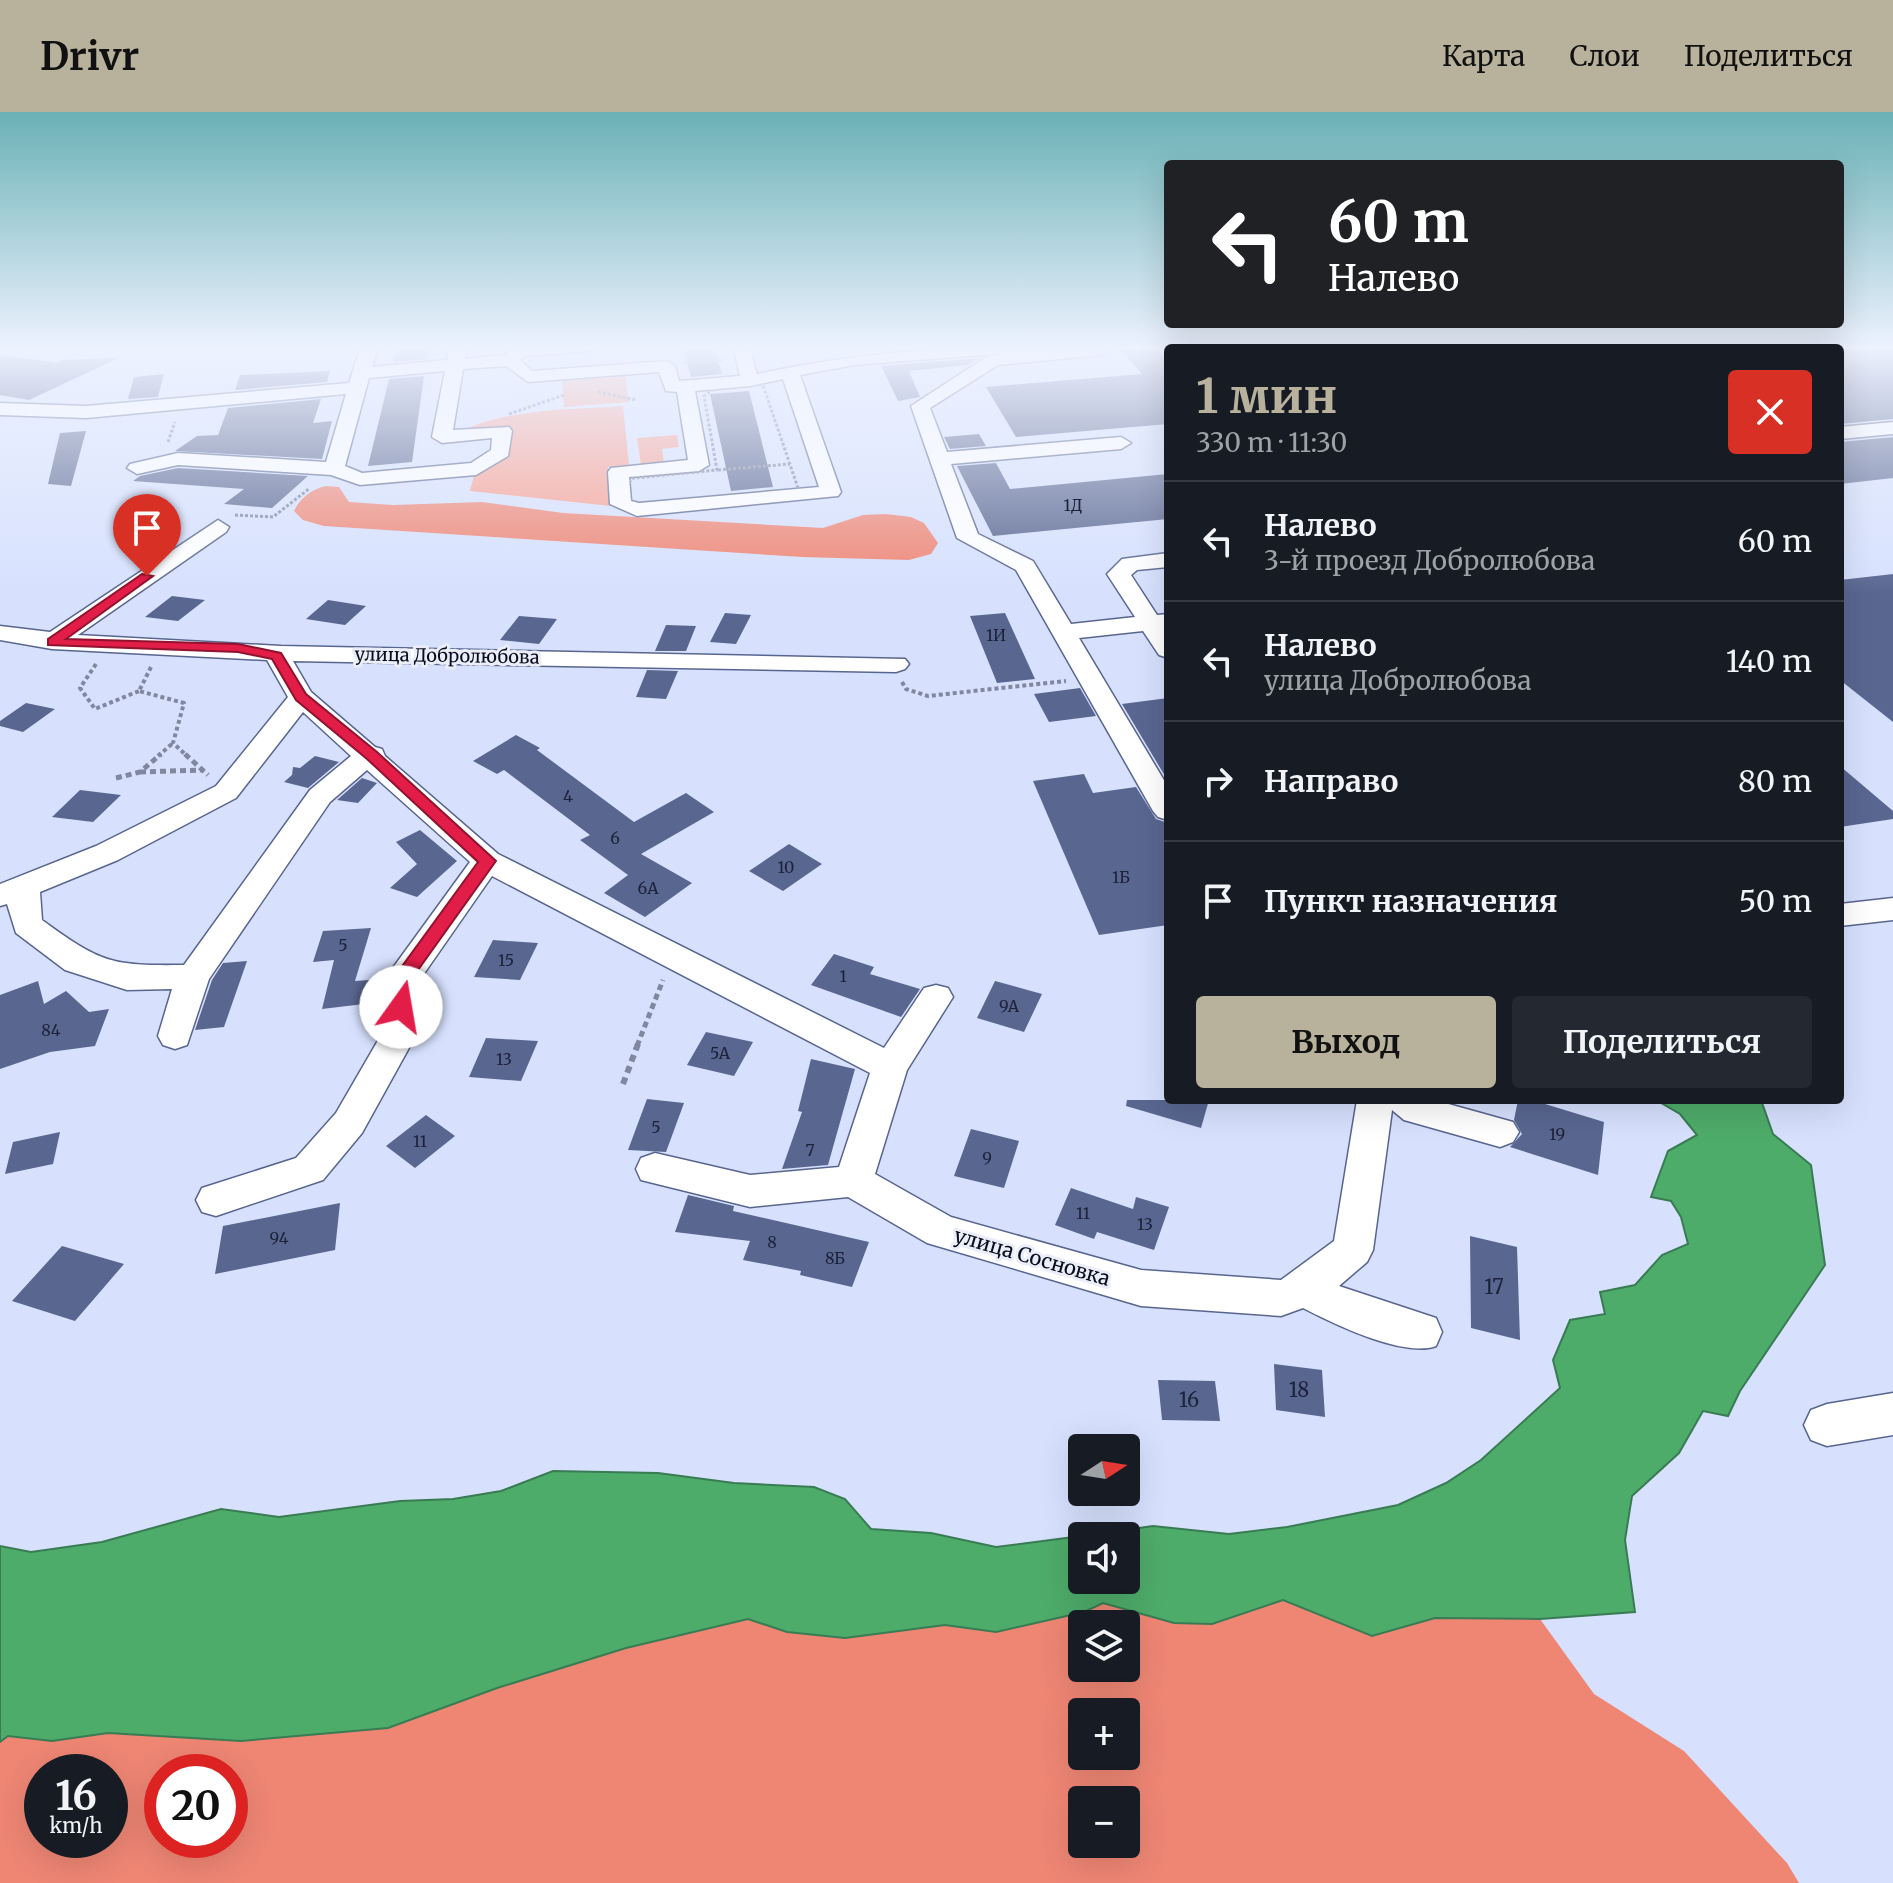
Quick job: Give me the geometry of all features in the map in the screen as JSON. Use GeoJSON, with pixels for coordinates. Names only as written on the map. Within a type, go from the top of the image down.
{"type":"FeatureCollection","features":[{"type":"Feature","properties":{"kind":"street"},"geometry":{"type":"LineString","coordinates":[[334,469],[345,429]]}},
{"type":"Feature","properties":{"kind":"street"},"geometry":{"type":"LineString","coordinates":[[137,468],[178,459],[334,469],[360,479],[476,469],[501,452],[502,431],[442,437],[443,429]]}},
{"type":"Feature","properties":{"kind":"street"},"geometry":{"type":"LineString","coordinates":[[693,429],[699,465],[618,472],[621,504],[637,510],[831,492],[809,429]]}},
{"type":"Feature","properties":{"kind":"street"},"geometry":{"type":"LineString","coordinates":[[928,429],[968,538],[1025,566],[1164,804]]}},
{"type":"Feature","properties":{"kind":"street"},"geometry":{"type":"LineString","coordinates":[[1844,433],[1886,429]]}},
{"type":"Feature","properties":{"kind":"street"},"geometry":{"type":"LineString","coordinates":[[939,459],[1121,443]]}},
{"type":"Feature","properties":{"kind":"street"},"geometry":{"type":"LineString","coordinates":[[52,642],[227,521]]}},
{"type":"Feature","properties":{"kind":"street"},"geometry":{"type":"LineString","coordinates":[[1159,622],[1119,574],[1130,564],[1164,560]]}},
{"type":"Feature","properties":{"kind":"street"},"geometry":{"type":"LineString","coordinates":[[1066,632],[1159,622]]}},
{"type":"Feature","properties":{"kind":"street","name":"улица Добролюбова"},"geometry":{"type":"LineString","coordinates":[[0,633],[52,642],[238,648],[277,656],[300,653],[888,664]]}},
{"type":"Feature","properties":{"kind":"street"},"geometry":{"type":"LineString","coordinates":[[277,656],[301,697],[372,755],[487,861],[890,1067]]}},
{"type":"Feature","properties":{"kind":"street"},"geometry":{"type":"LineString","coordinates":[[193,977],[127,978],[77,962],[27,925],[23,906],[13,891],[107,853],[226,792],[301,697]]}},
{"type":"Feature","properties":{"kind":"street"},"geometry":{"type":"LineString","coordinates":[[175,1036],[193,977],[320,796],[372,755]]}},
{"type":"Feature","properties":{"kind":"street"},"geometry":{"type":"LineString","coordinates":[[216,1200],[309,1169],[349,1123],[397,1037],[404,976],[487,861]]}},
{"type":"Feature","properties":{"kind":"street"},"geometry":{"type":"LineString","coordinates":[[1844,915],[1893,909]]}},
{"type":"Feature","properties":{"kind":"street"},"geometry":{"type":"LineString","coordinates":[[655,1169],[750,1191],[853,1181],[890,1067],[936,997]]}},
{"type":"Feature","properties":{"kind":"street","name":"улица Сосновка"},"geometry":{"type":"LineString","coordinates":[[853,1181],[941,1231],[1141,1288],[1281,1298],[1305,1289],[1353,1250],[1374,1104]]}},
{"type":"Feature","properties":{"kind":"street"},"geometry":{"type":"LineString","coordinates":[[1410,1104],[1417,1110],[1500,1132]]}},
{"type":"Feature","properties":{"kind":"street"},"geometry":{"type":"LineString","coordinates":[[1305,1289],[1347,1310],[1421,1332]]}},
{"type":"Feature","properties":{"kind":"street"},"geometry":{"type":"LineString","coordinates":[[1827,1425],[1893,1414]]}},
{"type":"Feature","properties":{"kind":"path"},"geometry":{"type":"LineString","coordinates":[[161,462],[173,429]]}},
{"type":"Feature","properties":{"kind":"path"},"geometry":{"type":"LineString","coordinates":[[717,470],[790,464]]}},
{"type":"Feature","properties":{"kind":"path"},"geometry":{"type":"LineString","coordinates":[[227,521],[273,517],[334,469]]}},
{"type":"Feature","properties":{"kind":"path"},"geometry":{"type":"LineString","coordinates":[[109,644],[80,688],[95,709],[139,691],[184,703],[173,743],[140,772]]}},
{"type":"Feature","properties":{"kind":"path"},"geometry":{"type":"LineString","coordinates":[[139,691],[161,646]]}},
{"type":"Feature","properties":{"kind":"path"},"geometry":{"type":"LineString","coordinates":[[888,664],[906,689],[928,696],[1093,678]]}},
{"type":"Feature","properties":{"kind":"path"},"geometry":{"type":"LineString","coordinates":[[173,743],[226,792]]}},
{"type":"Feature","properties":{"kind":"path"},"geometry":{"type":"LineString","coordinates":[[116,778],[140,772],[203,770]]}},
{"type":"Feature","properties":{"kind":"path"},"geometry":{"type":"LineString","coordinates":[[623,1084],[672,956]]}},
{"type":"Feature","properties":{"kind":"shaded area"},"geometry":{"type":"Polygon","coordinates":[[[467,429],[625,429],[629,465],[608,467],[611,506],[470,491],[474,475],[507,451],[509,429],[459,432],[467,429]]]}},
{"type":"Feature","properties":{"kind":"shaded area"},"geometry":{"type":"Polygon","coordinates":[[[677,435],[679,447],[662,449],[664,463],[641,465],[637,438],[677,435]]]}},
{"type":"Feature","properties":{"kind":"shaded area"},"geometry":{"type":"Polygon","coordinates":[[[326,486],[339,487],[349,502],[393,505],[482,502],[563,513],[823,528],[863,515],[886,514],[911,517],[924,523],[938,543],[931,554],[909,560],[802,557],[324,526],[303,520],[294,511],[297,506],[307,495],[326,486]]]}},
{"type":"Feature","properties":{"kind":"shaded area"},"geometry":{"type":"Polygon","coordinates":[[[1663,1104],[1762,1104],[1773,1134],[1811,1165],[1825,1265],[1740,1391],[1728,1416],[1703,1411],[1679,1453],[1632,1496],[1625,1540],[1635,1612],[1540,1619],[1435,1618],[1372,1636],[1283,1600],[1212,1624],[1174,1623],[1140,1613],[1140,1610],[1103,1603],[1088,1610],[1068,1610],[1068,1616],[996,1632],[945,1625],[845,1638],[787,1632],[748,1619],[626,1648],[497,1688],[388,1728],[241,1741],[108,1733],[52,1741],[8,1736],[0,1742],[0,1546],[31,1552],[102,1542],[221,1509],[279,1517],[400,1501],[453,1499],[501,1491],[553,1471],[658,1473],[734,1483],[814,1487],[845,1499],[871,1529],[931,1533],[996,1547],[1068,1537],[1068,1594],[1140,1594],[1140,1528],[1153,1526],[1229,1534],[1287,1527],[1398,1505],[1446,1483],[1481,1460],[1560,1388],[1553,1360],[1570,1320],[1605,1314],[1600,1292],[1635,1285],[1662,1255],[1688,1244],[1681,1217],[1671,1201],[1651,1197],[1668,1151],[1697,1135],[1680,1114],[1663,1104]]]}},
{"type":"Feature","properties":{"kind":"shaded area"},"geometry":{"type":"Polygon","coordinates":[[[1283,1600],[1372,1636],[1435,1618],[1540,1619],[1594,1694],[1684,1751],[1787,1863],[1799,1883],[0,1883],[0,1742],[8,1736],[52,1741],[107,1733],[241,1741],[388,1728],[497,1688],[626,1648],[748,1619],[787,1632],[845,1638],[945,1625],[996,1632],[1068,1616],[1068,1682],[1140,1682],[1140,1613],[1174,1623],[1212,1624],[1283,1600]]]}},
{"type":"Feature","properties":{"kind":"shaded area"},"geometry":{"type":"Polygon","coordinates":[[[1103,1603],[1128,1610],[1088,1610],[1103,1603]]]}},
{"type":"Feature","properties":{"kind":"building"},"geometry":{"type":"Polygon","coordinates":[[[220,429],[330,429],[322,459],[175,451],[197,436],[218,435],[220,429]]]}},
{"type":"Feature","properties":{"kind":"building"},"geometry":{"type":"Polygon","coordinates":[[[377,429],[417,429],[412,462],[368,466],[377,429]]]}},
{"type":"Feature","properties":{"kind":"building"},"geometry":{"type":"Polygon","coordinates":[[[718,429],[758,429],[773,487],[731,491],[718,429]]]}},
{"type":"Feature","properties":{"kind":"building"},"geometry":{"type":"Polygon","coordinates":[[[1011,429],[1114,429],[1016,437],[1011,429]]]}},
{"type":"Feature","properties":{"kind":"building"},"geometry":{"type":"Polygon","coordinates":[[[86,431],[71,486],[48,484],[60,433],[86,431]]]}},
{"type":"Feature","properties":{"kind":"building"},"geometry":{"type":"Polygon","coordinates":[[[979,434],[986,446],[950,449],[944,437],[979,434]]]}},
{"type":"Feature","properties":{"kind":"building"},"geometry":{"type":"Polygon","coordinates":[[[1893,437],[1893,478],[1844,484],[1844,442],[1893,437]]]}},
{"type":"Feature","properties":{"kind":"building"},"geometry":{"type":"Polygon","coordinates":[[[996,463],[1010,489],[1164,474],[1164,519],[993,536],[957,466],[996,463]]]}},
{"type":"Feature","properties":{"kind":"building"},"geometry":{"type":"Polygon","coordinates":[[[178,468],[308,476],[272,508],[224,504],[244,489],[133,481],[140,476],[178,468]]]}},
{"type":"Feature","properties":{"kind":"building"},"geometry":{"type":"Polygon","coordinates":[[[1893,574],[1893,722],[1844,683],[1844,580],[1893,574]]]}},
{"type":"Feature","properties":{"kind":"building"},"geometry":{"type":"Polygon","coordinates":[[[172,596],[205,600],[178,621],[145,617],[172,596]]]}},
{"type":"Feature","properties":{"kind":"building"},"geometry":{"type":"Polygon","coordinates":[[[328,600],[366,606],[345,625],[306,619],[328,600]]]}},
{"type":"Feature","properties":{"kind":"building"},"geometry":{"type":"Polygon","coordinates":[[[725,613],[751,615],[736,644],[710,642],[725,613]]]}},
{"type":"Feature","properties":{"kind":"building"},"geometry":{"type":"Polygon","coordinates":[[[1005,613],[1035,679],[997,683],[970,616],[1005,613]]]}},
{"type":"Feature","properties":{"kind":"building"},"geometry":{"type":"Polygon","coordinates":[[[519,616],[557,619],[539,644],[500,640],[519,616]]]}},
{"type":"Feature","properties":{"kind":"building"},"geometry":{"type":"Polygon","coordinates":[[[666,625],[696,626],[686,651],[655,651],[666,625]]]}},
{"type":"Feature","properties":{"kind":"building"},"geometry":{"type":"Polygon","coordinates":[[[647,670],[678,671],[666,699],[636,697],[647,670]]]}},
{"type":"Feature","properties":{"kind":"building"},"geometry":{"type":"Polygon","coordinates":[[[1080,688],[1096,716],[1049,722],[1034,694],[1080,688]]]}},
{"type":"Feature","properties":{"kind":"building"},"geometry":{"type":"Polygon","coordinates":[[[1164,699],[1164,774],[1122,704],[1164,699]]]}},
{"type":"Feature","properties":{"kind":"building"},"geometry":{"type":"Polygon","coordinates":[[[26,703],[55,709],[23,732],[0,726],[0,721],[26,703]]]}},
{"type":"Feature","properties":{"kind":"building"},"geometry":{"type":"Polygon","coordinates":[[[516,735],[540,748],[537,750],[634,822],[686,793],[714,812],[641,854],[692,883],[645,917],[604,893],[628,875],[580,840],[590,835],[504,770],[497,774],[473,761],[516,735]]]}},
{"type":"Feature","properties":{"kind":"building"},"geometry":{"type":"Polygon","coordinates":[[[315,756],[339,762],[308,788],[284,782],[292,775],[293,767],[300,768],[315,756]]]}},
{"type":"Feature","properties":{"kind":"building"},"geometry":{"type":"Polygon","coordinates":[[[1844,769],[1893,811],[1893,819],[1844,826],[1844,769]]]}},
{"type":"Feature","properties":{"kind":"building"},"geometry":{"type":"Polygon","coordinates":[[[1084,774],[1093,793],[1136,787],[1156,819],[1164,822],[1164,926],[1099,935],[1033,781],[1084,774]]]}},
{"type":"Feature","properties":{"kind":"building"},"geometry":{"type":"Polygon","coordinates":[[[362,778],[377,783],[358,803],[337,800],[362,778]]]}},
{"type":"Feature","properties":{"kind":"building"},"geometry":{"type":"Polygon","coordinates":[[[80,790],[121,795],[93,822],[52,817],[80,790]]]}},
{"type":"Feature","properties":{"kind":"building"},"geometry":{"type":"Polygon","coordinates":[[[420,830],[457,861],[417,897],[390,888],[417,864],[396,842],[420,830]]]}},
{"type":"Feature","properties":{"kind":"building"},"geometry":{"type":"Polygon","coordinates":[[[789,844],[822,864],[783,891],[749,871],[789,844]]]}},
{"type":"Feature","properties":{"kind":"building"},"geometry":{"type":"Polygon","coordinates":[[[371,928],[355,981],[369,980],[364,1004],[322,1009],[334,960],[313,962],[323,931],[371,928]]]}},
{"type":"Feature","properties":{"kind":"building"},"geometry":{"type":"Polygon","coordinates":[[[493,940],[538,943],[520,980],[474,977],[493,940]]]}},
{"type":"Feature","properties":{"kind":"building"},"geometry":{"type":"Polygon","coordinates":[[[834,954],[874,967],[870,974],[920,989],[901,1017],[811,985],[834,954]]]}},
{"type":"Feature","properties":{"kind":"building"},"geometry":{"type":"Polygon","coordinates":[[[247,961],[224,1027],[195,1030],[212,980],[223,963],[247,961]]]}},
{"type":"Feature","properties":{"kind":"building"},"geometry":{"type":"Polygon","coordinates":[[[38,981],[44,1004],[66,991],[89,1012],[109,1009],[95,1046],[50,1052],[0,1069],[0,995],[38,981]]]}},
{"type":"Feature","properties":{"kind":"building"},"geometry":{"type":"Polygon","coordinates":[[[995,981],[1042,994],[1024,1032],[977,1018],[995,981]]]}},
{"type":"Feature","properties":{"kind":"building"},"geometry":{"type":"Polygon","coordinates":[[[706,1032],[753,1042],[734,1076],[687,1065],[706,1032]]]}},
{"type":"Feature","properties":{"kind":"building"},"geometry":{"type":"Polygon","coordinates":[[[486,1038],[538,1041],[521,1081],[469,1077],[486,1038]]]}},
{"type":"Feature","properties":{"kind":"building"},"geometry":{"type":"Polygon","coordinates":[[[811,1059],[855,1069],[828,1165],[782,1169],[802,1112],[798,1111],[811,1059]]]}},
{"type":"Feature","properties":{"kind":"building"},"geometry":{"type":"Polygon","coordinates":[[[647,1099],[684,1103],[666,1152],[628,1150],[647,1099]]]}},
{"type":"Feature","properties":{"kind":"building"},"geometry":{"type":"Polygon","coordinates":[[[1127,1100],[1208,1104],[1201,1128],[1126,1106],[1127,1100]]]}},
{"type":"Feature","properties":{"kind":"building"},"geometry":{"type":"Polygon","coordinates":[[[1517,1104],[1545,1104],[1604,1122],[1598,1175],[1510,1147],[1522,1134],[1514,1120],[1517,1104]]]}},
{"type":"Feature","properties":{"kind":"building"},"geometry":{"type":"Polygon","coordinates":[[[426,1115],[455,1136],[415,1168],[386,1146],[426,1115]]]}},
{"type":"Feature","properties":{"kind":"building"},"geometry":{"type":"Polygon","coordinates":[[[971,1129],[1019,1141],[1004,1188],[954,1176],[971,1129]]]}},
{"type":"Feature","properties":{"kind":"building"},"geometry":{"type":"Polygon","coordinates":[[[60,1132],[53,1164],[5,1174],[13,1142],[60,1132]]]}},
{"type":"Feature","properties":{"kind":"building"},"geometry":{"type":"Polygon","coordinates":[[[1071,1188],[1133,1209],[1136,1197],[1169,1207],[1154,1250],[1097,1232],[1094,1239],[1055,1225],[1071,1188]]]}},
{"type":"Feature","properties":{"kind":"building"},"geometry":{"type":"Polygon","coordinates":[[[688,1195],[734,1206],[733,1211],[869,1242],[852,1287],[800,1275],[801,1271],[743,1260],[750,1241],[675,1232],[688,1195]]]}},
{"type":"Feature","properties":{"kind":"building"},"geometry":{"type":"Polygon","coordinates":[[[340,1203],[335,1250],[215,1274],[223,1226],[340,1203]]]}},
{"type":"Feature","properties":{"kind":"building"},"geometry":{"type":"Polygon","coordinates":[[[1470,1236],[1517,1247],[1520,1340],[1471,1328],[1470,1236]]]}},
{"type":"Feature","properties":{"kind":"building"},"geometry":{"type":"Polygon","coordinates":[[[62,1246],[124,1264],[75,1321],[12,1301],[62,1246]]]}},
{"type":"Feature","properties":{"kind":"building"},"geometry":{"type":"Polygon","coordinates":[[[1274,1364],[1322,1370],[1325,1417],[1276,1410],[1274,1364]]]}},
{"type":"Feature","properties":{"kind":"building"},"geometry":{"type":"Polygon","coordinates":[[[1158,1380],[1215,1381],[1220,1421],[1162,1420],[1158,1380]]]}},
{"type":"Feature","properties":{"kind":"route"},"geometry":{"type":"LineString","coordinates":[[147,576],[52,642],[238,648],[277,656],[301,697],[372,755],[487,861],[404,976],[401,1007]]}}]}
